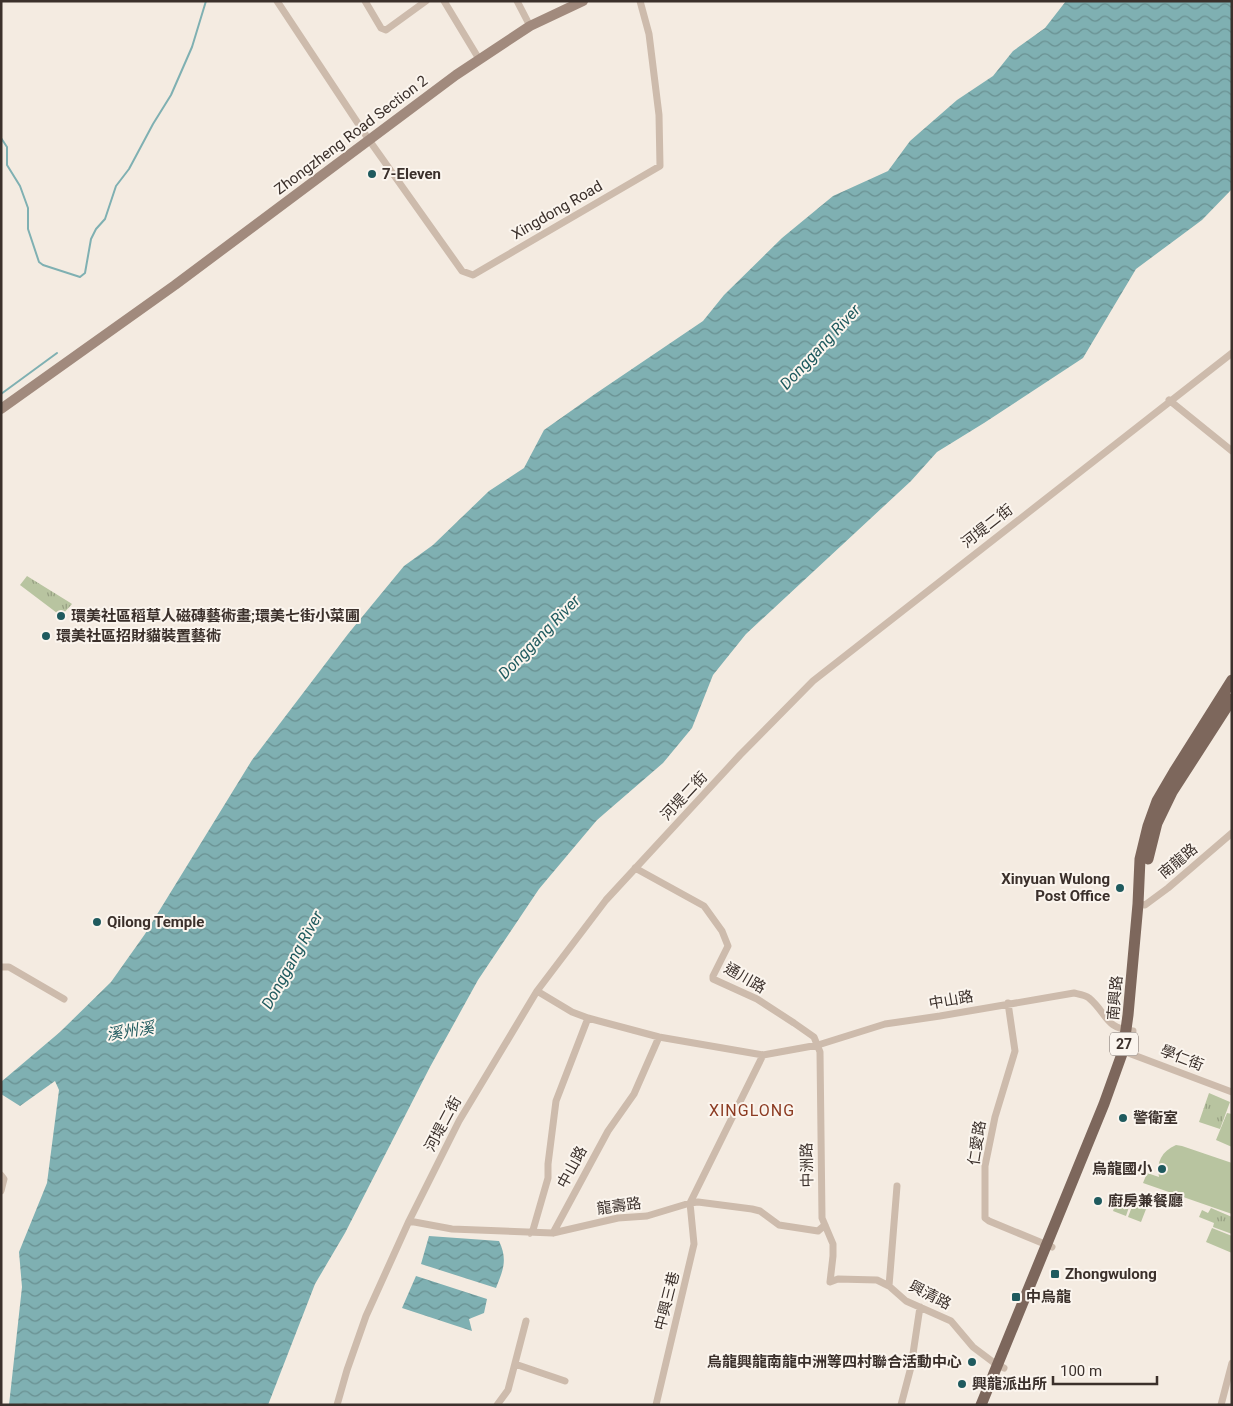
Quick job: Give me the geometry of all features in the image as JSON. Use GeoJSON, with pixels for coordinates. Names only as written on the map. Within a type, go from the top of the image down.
{"type":"FeatureCollection","features":[{"type":"Feature","properties":{"kind":"main road","name":"Zhongzheng Road Section 2"},"geometry":{"type":"LineString","coordinates":[[1,409],[145,306],[479,59],[530,26],[583,1]]}},
{"type":"Feature","properties":{"kind":"main road","name":"南興路"},"geometry":{"type":"LineString","coordinates":[[1142,904],[1140,859],[1148,826],[1157,801],[1232,680]]}},
{"type":"Feature","properties":{"kind":"main road","name":"南興路"},"geometry":{"type":"LineString","coordinates":[[981,1405],[1000,1366],[1126,1052],[1130,1031],[1142,904],[1148,860],[1157,823],[1181,776],[1232,699]]}},
{"type":"Feature","properties":{"kind":"main road","name":"南興路"},"geometry":{"type":"LineString","coordinates":[[988,1405],[1000,1366]]}},
{"type":"Feature","properties":{"kind":"street"},"geometry":{"type":"LineString","coordinates":[[277,1],[369,140]]}},
{"type":"Feature","properties":{"kind":"street"},"geometry":{"type":"LineString","coordinates":[[365,1],[381,28],[386,30],[426,1]]}},
{"type":"Feature","properties":{"kind":"street"},"geometry":{"type":"LineString","coordinates":[[444,1],[479,59]]}},
{"type":"Feature","properties":{"kind":"street"},"geometry":{"type":"LineString","coordinates":[[517,1],[530,26]]}},
{"type":"Feature","properties":{"kind":"street","name":"Xingdong Road"},"geometry":{"type":"LineString","coordinates":[[369,140],[462,271],[473,275],[660,166],[659,115],[649,34],[640,1]]}},
{"type":"Feature","properties":{"kind":"street","name":"河堤二街"},"geometry":{"type":"LineString","coordinates":[[337,1405],[366,1316],[409,1221],[459,1121],[537,991],[606,900],[740,755],[813,681],[1169,400],[1232,353]]}},
{"type":"Feature","properties":{"kind":"street"},"geometry":{"type":"LineString","coordinates":[[1169,400],[1232,451]]}},
{"type":"Feature","properties":{"kind":"street","name":"南龍路"},"geometry":{"type":"LineString","coordinates":[[1142,904],[1168,888],[1232,833]]}},
{"type":"Feature","properties":{"kind":"street","name":"通川路"},"geometry":{"type":"LineString","coordinates":[[635,868],[704,906],[714,919],[728,946],[713,979],[757,999],[814,1037],[818,1045]]}},
{"type":"Feature","properties":{"kind":"street"},"geometry":{"type":"LineString","coordinates":[[1,967],[9,968],[64,999]]}},
{"type":"Feature","properties":{"kind":"street","name":"中山路"},"geometry":{"type":"LineString","coordinates":[[537,991],[572,1012],[588,1018],[659,1037],[762,1055],[818,1045],[885,1024],[1074,993],[1088,997],[1109,1022],[1120,1029],[1130,1031]]}},
{"type":"Feature","properties":{"kind":"street","name":"仁愛路"},"geometry":{"type":"LineString","coordinates":[[1008,1003],[1015,1051],[995,1117],[985,1166],[985,1218],[1049,1246]]}},
{"type":"Feature","properties":{"kind":"street"},"geometry":{"type":"LineString","coordinates":[[530,1233],[533,1230],[548,1178],[556,1101],[588,1018]]}},
{"type":"Feature","properties":{"kind":"street","name":"中山路"},"geometry":{"type":"LineString","coordinates":[[553,1233],[608,1131],[634,1094],[659,1037]]}},
{"type":"Feature","properties":{"kind":"street","name":"中洲路"},"geometry":{"type":"LineString","coordinates":[[818,1045],[820,1052],[822,1218],[833,1244],[834,1256],[830,1282]]}},
{"type":"Feature","properties":{"kind":"street","name":"學仁街"},"geometry":{"type":"LineString","coordinates":[[1126,1052],[1232,1092]]}},
{"type":"Feature","properties":{"kind":"street"},"geometry":{"type":"LineString","coordinates":[[690,1203],[762,1055]]}},
{"type":"Feature","properties":{"kind":"street"},"geometry":{"type":"LineString","coordinates":[[1,1175],[4,1179],[1,1191]]}},
{"type":"Feature","properties":{"kind":"street"},"geometry":{"type":"LineString","coordinates":[[889,1286],[897,1186]]}},
{"type":"Feature","properties":{"kind":"street","name":"龍壽路"},"geometry":{"type":"LineString","coordinates":[[409,1221],[452,1230],[553,1233],[618,1218],[648,1216],[698,1202],[760,1211],[779,1225],[818,1231],[825,1225]]}},
{"type":"Feature","properties":{"kind":"street","name":"中興三巷"},"geometry":{"type":"LineString","coordinates":[[656,1405],[694,1244],[690,1203]]}},
{"type":"Feature","properties":{"kind":"street","name":"興清路"},"geometry":{"type":"LineString","coordinates":[[830,1282],[838,1279],[877,1280],[889,1286],[906,1301],[951,1321],[973,1347],[1000,1366]]}},
{"type":"Feature","properties":{"kind":"street"},"geometry":{"type":"LineString","coordinates":[[901,1405],[911,1367],[920,1307]]}},
{"type":"Feature","properties":{"kind":"street"},"geometry":{"type":"LineString","coordinates":[[497,1405],[508,1390],[526,1321]]}},
{"type":"Feature","properties":{"kind":"street"},"geometry":{"type":"LineString","coordinates":[[1221,1405],[1232,1363]]}},
{"type":"Feature","properties":{"kind":"street"},"geometry":{"type":"LineString","coordinates":[[515,1364],[565,1380]]}},
{"type":"Feature","properties":{"kind":"green space"},"geometry":{"type":"Polygon","coordinates":[[[27,576],[72,604],[61,616],[20,585],[27,576]]]}},
{"type":"Feature","properties":{"kind":"green space"},"geometry":{"type":"Polygon","coordinates":[[[1209,1093],[1230,1102],[1220,1129],[1199,1122],[1209,1093]]]}},
{"type":"Feature","properties":{"kind":"green space"},"geometry":{"type":"Polygon","coordinates":[[[1227,1113],[1232,1114],[1232,1147],[1216,1140],[1227,1113]]]}},
{"type":"Feature","properties":{"kind":"green space"},"geometry":{"type":"Polygon","coordinates":[[[1176,1145],[1232,1163],[1232,1214],[1143,1183],[1147,1173],[1159,1177],[1158,1167],[1161,1158],[1167,1150],[1176,1145]]]}},
{"type":"Feature","properties":{"kind":"green space"},"geometry":{"type":"Polygon","coordinates":[[[1120,1193],[1132,1198],[1126,1216],[1113,1211],[1120,1193]]]}},
{"type":"Feature","properties":{"kind":"green space"},"geometry":{"type":"Polygon","coordinates":[[[1135,1199],[1148,1204],[1141,1222],[1128,1217],[1135,1199]]]}},
{"type":"Feature","properties":{"kind":"green space"},"geometry":{"type":"Polygon","coordinates":[[[1211,1208],[1232,1217],[1232,1234],[1213,1227],[1214,1223],[1199,1217],[1202,1210],[1208,1213],[1211,1208]]]}},
{"type":"Feature","properties":{"kind":"green space"},"geometry":{"type":"Polygon","coordinates":[[[1212,1228],[1232,1236],[1232,1253],[1206,1242],[1212,1228]]]}},
{"type":"Feature","properties":{"kind":"water"},"geometry":{"type":"Polygon","coordinates":[[[1066,1],[1232,1],[1232,189],[1202,220],[1136,269],[1083,358],[937,452],[911,481],[746,634],[713,675],[692,728],[663,763],[597,820],[539,889],[478,980],[430,1067],[345,1233],[315,1284],[268,1405],[9,1405],[22,1287],[19,1252],[47,1183],[59,1090],[55,1081],[20,1106],[1,1094],[1,1082],[60,1032],[111,982],[145,934],[252,760],[348,634],[404,566],[433,545],[489,491],[524,468],[544,430],[703,321],[724,295],[782,238],[833,196],[888,171],[910,141],[957,100],[993,76],[1013,51],[1045,28],[1066,1]]]}},
{"type":"Feature","properties":{"kind":"water"},"geometry":{"type":"Polygon","coordinates":[[[429,1236],[499,1241],[504,1259],[496,1288],[421,1264],[429,1236]]]}},
{"type":"Feature","properties":{"kind":"water"},"geometry":{"type":"Polygon","coordinates":[[[416,1276],[487,1299],[484,1313],[469,1319],[472,1331],[402,1308],[416,1276]]]}},
{"type":"Feature","properties":{"kind":"waterway"},"geometry":{"type":"LineString","coordinates":[[1,138],[7,147],[7,165],[20,186],[28,208],[28,229],[39,262],[80,277],[85,273],[91,239],[96,229],[105,219],[116,186],[129,169],[171,95],[192,47],[206,1]]}},
{"type":"Feature","properties":{"kind":"waterway"},"geometry":{"type":"LineString","coordinates":[[1,394],[57,353]]}},
{"type":"Feature","properties":{"kind":"place","name":"7-Eleven"},"geometry":{"type":"Point","coordinates":[372,174]}},
{"type":"Feature","properties":{"kind":"place","name":"環美社區稻草人磁磚藝術畫;環美七街小菜圃"},"geometry":{"type":"Point","coordinates":[61,616]}},
{"type":"Feature","properties":{"kind":"place","name":"環美社區招財貓裝置藝術"},"geometry":{"type":"Point","coordinates":[46,636]}},
{"type":"Feature","properties":{"kind":"place","name":"Xinyuan Wulong Post Office"},"geometry":{"type":"Point","coordinates":[1120,888]}},
{"type":"Feature","properties":{"kind":"place","name":"Qilong Temple"},"geometry":{"type":"Point","coordinates":[97,922]}},
{"type":"Feature","properties":{"kind":"place","name":"警衛室"},"geometry":{"type":"Point","coordinates":[1123,1118]}},
{"type":"Feature","properties":{"kind":"place","name":"烏龍國小"},"geometry":{"type":"Point","coordinates":[1162,1169]}},
{"type":"Feature","properties":{"kind":"place","name":"廚房兼餐廳"},"geometry":{"type":"Point","coordinates":[1098,1201]}},
{"type":"Feature","properties":{"kind":"place","name":"Zhongwulong"},"geometry":{"type":"Point","coordinates":[1055,1274]}},
{"type":"Feature","properties":{"kind":"place","name":"中烏龍"},"geometry":{"type":"Point","coordinates":[1016,1297]}},
{"type":"Feature","properties":{"kind":"place","name":"烏龍興龍南龍中洲等四村聯合活動中心"},"geometry":{"type":"Point","coordinates":[972,1362]}},
{"type":"Feature","properties":{"kind":"place","name":"興龍派出所"},"geometry":{"type":"Point","coordinates":[962,1384]}},
{"type":"Feature","properties":{"kind":"district","name":"XINGLONG"},"geometry":{"type":"Point","coordinates":[752,1110]}},
{"type":"Feature","properties":{"kind":"water label","name":"Donggang River"},"geometry":{"type":"Point","coordinates":[820,347]}},
{"type":"Feature","properties":{"kind":"water label","name":"Donggang River"},"geometry":{"type":"Point","coordinates":[539,637]}},
{"type":"Feature","properties":{"kind":"water label","name":"Donggang River"},"geometry":{"type":"Point","coordinates":[292,960]}},
{"type":"Feature","properties":{"kind":"water label","name":"溪州溪"},"geometry":{"type":"Point","coordinates":[130,1031]}}]}
